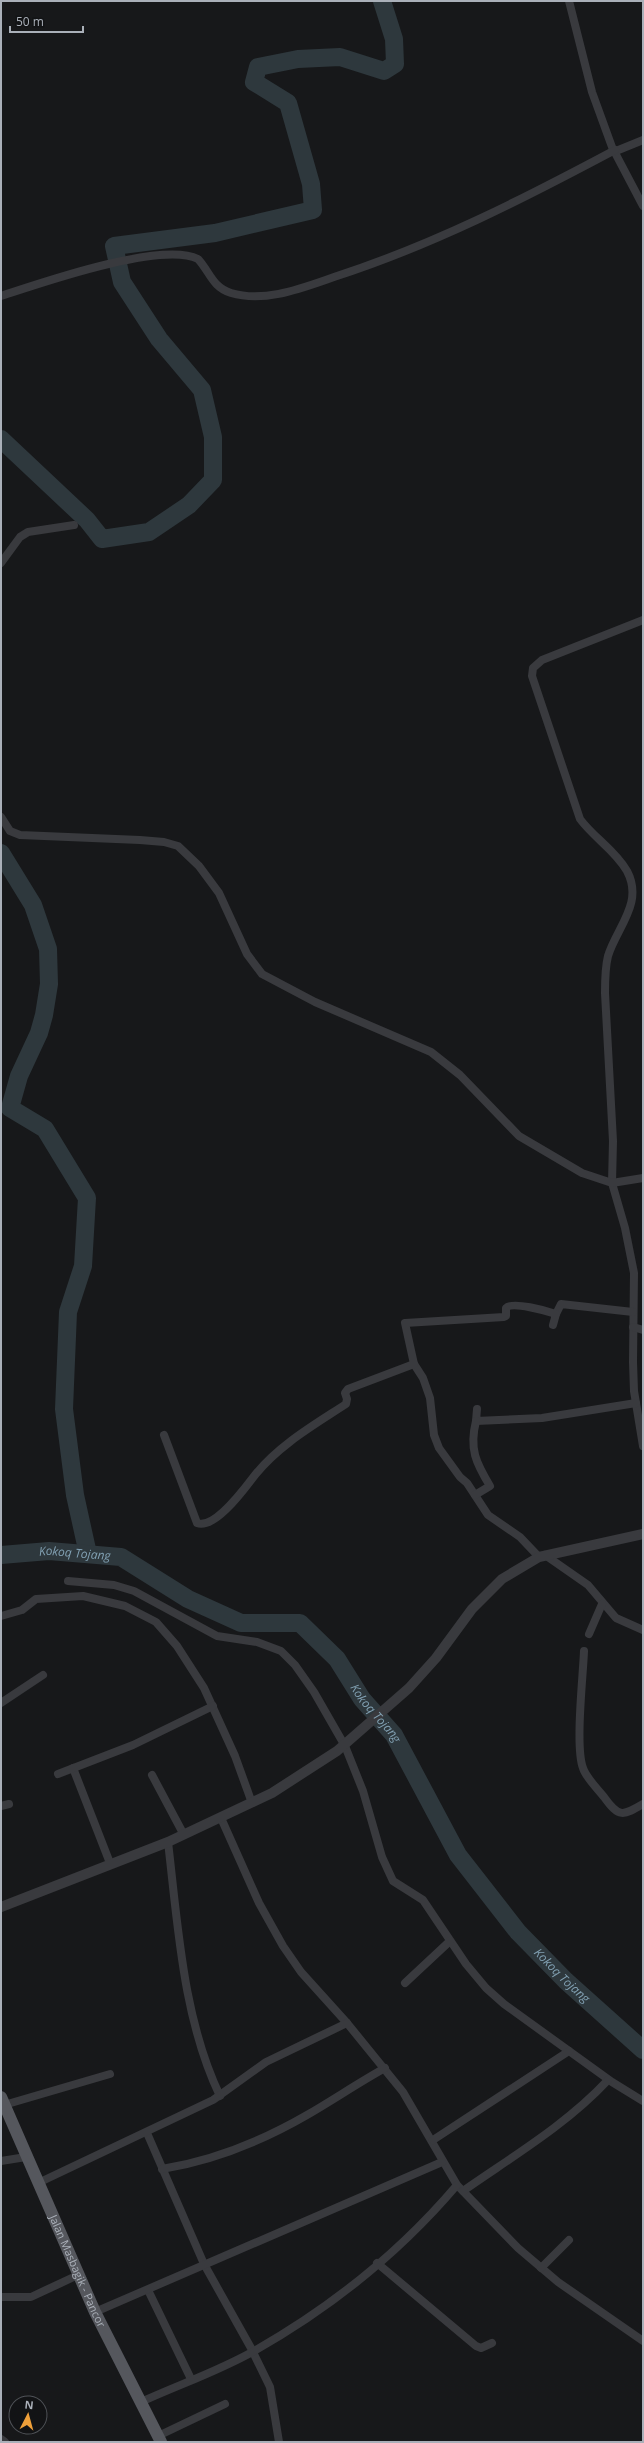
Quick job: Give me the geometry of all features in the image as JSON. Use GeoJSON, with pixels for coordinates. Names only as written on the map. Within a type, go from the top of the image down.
{"type":"FeatureCollection","features":[{"type":"Feature","properties":{"kind":"main road","name":"Jalan Masbagik - Pancor"},"geometry":{"type":"LineString","coordinates":[[3,2101],[26,2158],[94,2312],[159,2439]]}},
{"type":"Feature","properties":{"kind":"street"},"geometry":{"type":"LineString","coordinates":[[568,1],[590,86],[615,151],[643,206]]}},
{"type":"Feature","properties":{"kind":"street"},"geometry":{"type":"LineString","coordinates":[[1,296],[109,263],[178,256],[195,258],[203,264],[219,288],[241,295],[260,296],[292,290],[371,265],[437,240],[511,205],[615,151],[643,140]]}},
{"type":"Feature","properties":{"kind":"street"},"geometry":{"type":"LineString","coordinates":[[1,563],[20,537],[28,532],[74,525]]}},
{"type":"Feature","properties":{"kind":"street"},"geometry":{"type":"LineString","coordinates":[[643,620],[542,660],[533,668],[532,676],[578,815],[586,827],[614,852],[627,871],[633,887],[633,905],[612,945],[605,971],[606,1020],[613,1141],[612,1183],[632,1261],[632,1362],[636,1403],[643,1446]]}},
{"type":"Feature","properties":{"kind":"street"},"geometry":{"type":"LineString","coordinates":[[1,817],[10,831],[20,836],[140,840],[178,846],[195,862],[219,893],[247,954],[262,974],[315,1002],[431,1052],[460,1075],[519,1136],[530,1144],[563,1160],[582,1173],[612,1183],[643,1178]]}},
{"type":"Feature","properties":{"kind":"street"},"geometry":{"type":"LineString","coordinates":[[553,1325],[561,1304],[633,1312]]}},
{"type":"Feature","properties":{"kind":"street"},"geometry":{"type":"LineString","coordinates":[[556,1314],[511,1305],[506,1308],[506,1316],[504,1317],[408,1322],[405,1326],[414,1364],[423,1378],[430,1398],[435,1441],[445,1457],[492,1518],[520,1537],[542,1556],[588,1585],[602,1604],[616,1618],[643,1630]]}},
{"type":"Feature","properties":{"kind":"street"},"geometry":{"type":"LineString","coordinates":[[633,1327],[643,1330]]}},
{"type":"Feature","properties":{"kind":"street"},"geometry":{"type":"LineString","coordinates":[[164,1435],[197,1523],[210,1522],[235,1502],[268,1460],[280,1449],[346,1404],[347,1399],[345,1393],[348,1389],[414,1364]]}},
{"type":"Feature","properties":{"kind":"street"},"geometry":{"type":"LineString","coordinates":[[476,1421],[542,1418],[636,1403]]}},
{"type":"Feature","properties":{"kind":"street"},"geometry":{"type":"LineString","coordinates":[[475,1496],[490,1486],[474,1459],[477,1409]]}},
{"type":"Feature","properties":{"kind":"street"},"geometry":{"type":"LineString","coordinates":[[1,1907],[110,1863],[168,1842],[252,1803],[318,1765],[344,1746],[394,1701],[436,1658],[462,1621],[488,1591],[517,1569],[542,1556],[643,1534]]}},
{"type":"Feature","properties":{"kind":"street"},"geometry":{"type":"LineString","coordinates":[[68,1581],[114,1585],[134,1591],[217,1636],[257,1642],[281,1651],[295,1665],[314,1692],[344,1746],[363,1791],[382,1857],[393,1881],[423,1900],[446,1944],[486,1988],[504,2004],[608,2080],[643,2101]]}},
{"type":"Feature","properties":{"kind":"street"},"geometry":{"type":"LineString","coordinates":[[1,1616],[22,1610],[36,1599],[83,1596],[112,1602],[139,1612],[156,1622],[177,1646],[204,1688],[235,1756],[252,1803]]}},
{"type":"Feature","properties":{"kind":"street"},"geometry":{"type":"LineString","coordinates":[[589,1634],[602,1604]]}},
{"type":"Feature","properties":{"kind":"street"},"geometry":{"type":"LineString","coordinates":[[584,1651],[580,1748],[583,1768],[611,1808],[621,1814],[628,1813],[643,1804]]}},
{"type":"Feature","properties":{"kind":"street"},"geometry":{"type":"LineString","coordinates":[[1,1703],[43,1675]]}},
{"type":"Feature","properties":{"kind":"street"},"geometry":{"type":"LineString","coordinates":[[58,1774],[133,1746],[212,1706]]}},
{"type":"Feature","properties":{"kind":"street"},"geometry":{"type":"LineString","coordinates":[[73,1768],[110,1863]]}},
{"type":"Feature","properties":{"kind":"street"},"geometry":{"type":"LineString","coordinates":[[152,1775],[184,1834]]}},
{"type":"Feature","properties":{"kind":"street"},"geometry":{"type":"LineString","coordinates":[[221,1818],[259,1903],[283,1946],[301,1972],[385,2068],[411,2103],[433,2140],[442,2162],[457,2184],[518,2248],[541,2268],[563,2286],[643,2341]]}},
{"type":"Feature","properties":{"kind":"street"},"geometry":{"type":"LineString","coordinates":[[168,1842],[184,1964],[191,2004],[201,2050],[220,2096]]}},
{"type":"Feature","properties":{"kind":"street"},"geometry":{"type":"LineString","coordinates":[[405,1983],[446,1944]]}},
{"type":"Feature","properties":{"kind":"street"},"geometry":{"type":"LineString","coordinates":[[38,2183],[147,2133],[220,2096],[266,2062],[347,2023]]}},
{"type":"Feature","properties":{"kind":"street"},"geometry":{"type":"LineString","coordinates":[[433,2140],[569,2051]]}},
{"type":"Feature","properties":{"kind":"street"},"geometry":{"type":"LineString","coordinates":[[162,2169],[198,2162],[247,2144],[306,2116],[385,2068]]}},
{"type":"Feature","properties":{"kind":"street"},"geometry":{"type":"LineString","coordinates":[[3,2101],[110,2074]]}},
{"type":"Feature","properties":{"kind":"street"},"geometry":{"type":"LineString","coordinates":[[463,2191],[558,2125],[586,2103],[608,2080]]}},
{"type":"Feature","properties":{"kind":"street"},"geometry":{"type":"LineString","coordinates":[[147,2133],[204,2264],[253,2352],[270,2387],[279,2442]]}},
{"type":"Feature","properties":{"kind":"street"},"geometry":{"type":"LineString","coordinates":[[1,2161],[26,2158]]}},
{"type":"Feature","properties":{"kind":"street"},"geometry":{"type":"LineString","coordinates":[[94,2312],[442,2162]]}},
{"type":"Feature","properties":{"kind":"street"},"geometry":{"type":"LineString","coordinates":[[141,2402],[253,2352],[320,2308],[377,2263],[419,2225],[457,2184]]}},
{"type":"Feature","properties":{"kind":"street"},"geometry":{"type":"LineString","coordinates":[[541,2268],[569,2240]]}},
{"type":"Feature","properties":{"kind":"street"},"geometry":{"type":"LineString","coordinates":[[377,2263],[476,2346],[481,2348],[492,2343]]}},
{"type":"Feature","properties":{"kind":"street"},"geometry":{"type":"LineString","coordinates":[[1,2297],[31,2297],[78,2275]]}},
{"type":"Feature","properties":{"kind":"street"},"geometry":{"type":"LineString","coordinates":[[148,2290],[191,2379]]}},
{"type":"Feature","properties":{"kind":"street"},"geometry":{"type":"LineString","coordinates":[[159,2439],[226,2404]]}},
{"type":"Feature","properties":{"kind":"street"},"geometry":{"type":"LineString","coordinates":[[1,2439],[6,2442]]}},
{"type":"Feature","properties":{"kind":"waterway"},"geometry":{"type":"LineString","coordinates":[[1,439],[87,520],[102,539],[149,532],[189,505],[213,480],[213,437],[202,390],[159,339],[122,282],[114,246],[215,233],[313,210],[311,184],[288,103],[254,82],[258,67],[298,59],[340,57],[384,71],[395,64],[394,39],[382,1]]}},
{"type":"Feature","properties":{"kind":"waterway"},"geometry":{"type":"LineString","coordinates":[[1,853],[33,905],[48,949],[49,984],[44,1015],[39,1033],[19,1076],[10,1108],[45,1129],[87,1198],[83,1266],[68,1312],[64,1409],[75,1495],[88,1554]]}},
{"type":"Feature","properties":{"kind":"waterway","name":"Kokoq Tojang"},"geometry":{"type":"LineString","coordinates":[[1,1555],[49,1551],[121,1557],[188,1599],[241,1623],[300,1623],[337,1659],[362,1699],[394,1735],[458,1855],[518,1932],[566,1981],[643,2050]]}}]}
